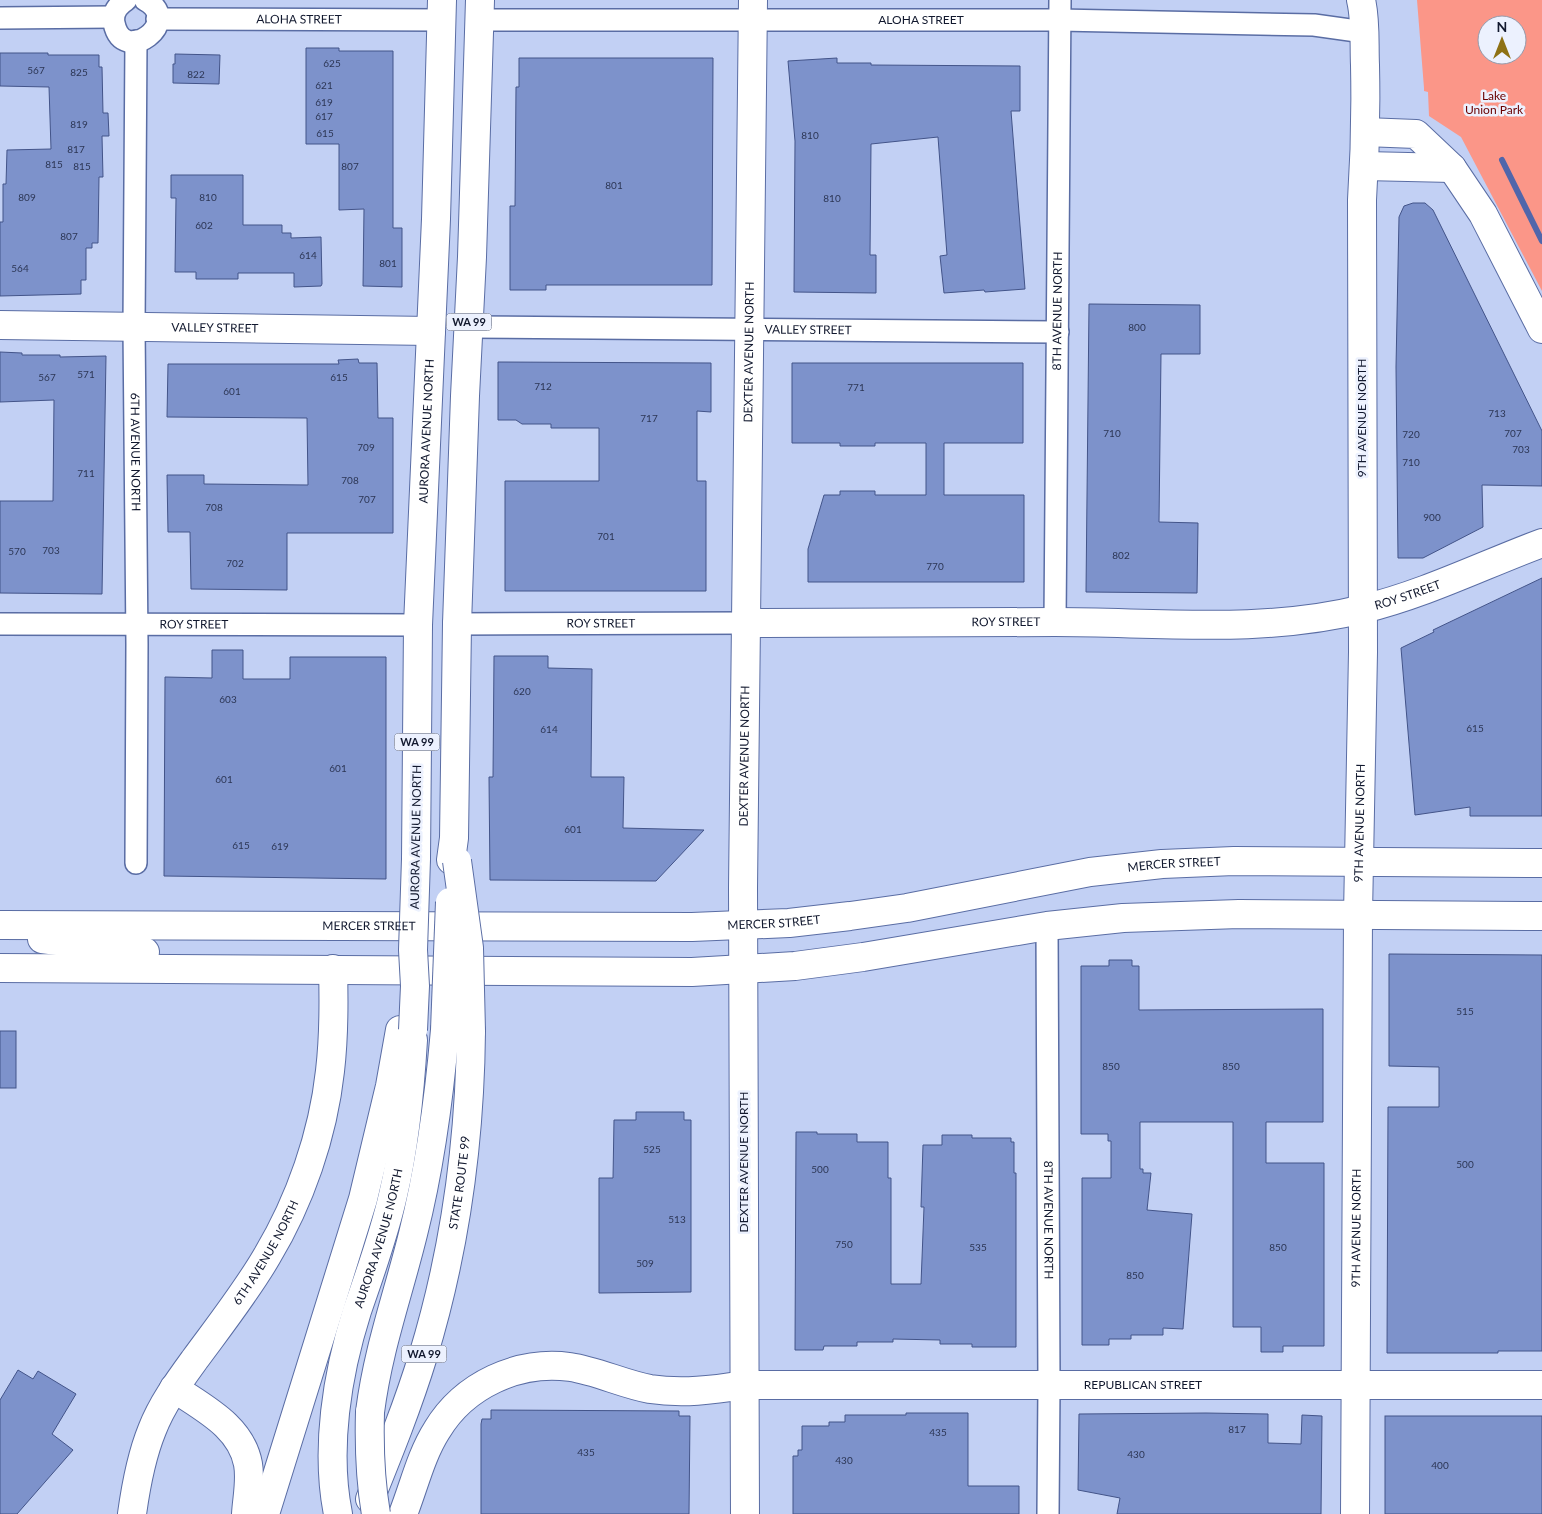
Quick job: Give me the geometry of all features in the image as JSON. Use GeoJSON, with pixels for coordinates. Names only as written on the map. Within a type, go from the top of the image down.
{"type":"FeatureCollection","features":[{"type":"Feature","properties":{"kind":"main road","name":"9TH AVENUE NORTH"},"geometry":{"type":"LineString","coordinates":[[1355,1514],[1358,915],[1362,609],[1362,200],[1365,132],[1364,32],[1361,0]]}},
{"type":"Feature","properties":{"kind":"main road","name":"AURORA AVENUE NORTH"},"geometry":{"type":"LineString","coordinates":[[338,1514],[332,1472],[332,1444],[342,1372],[354,1321],[371,1272],[393,1196],[403,1144],[410,1091],[407,1030],[413,950],[416,859],[418,625],[431,331],[442,10]]}},
{"type":"Feature","properties":{"kind":"main road","name":"WA 99"},"geometry":{"type":"LineString","coordinates":[[458,1030],[454,853],[457,624],[480,10]]}},
{"type":"Feature","properties":{"kind":"main road","name":"DEXTER AVENUE NORTH"},"geometry":{"type":"LineString","coordinates":[[745,1514],[743,926],[753,10]]}},
{"type":"Feature","properties":{"kind":"main road"},"geometry":{"type":"LineString","coordinates":[[1365,132],[1416,134],[1452,168],[1483,214],[1542,329]]}},
{"type":"Feature","properties":{"kind":"main road"},"geometry":{"type":"LineString","coordinates":[[1364,166],[1452,168]]}},
{"type":"Feature","properties":{"kind":"main road","name":"VALLEY STREET"},"geometry":{"type":"LineString","coordinates":[[0,325],[431,331]]}},
{"type":"Feature","properties":{"kind":"main road","name":"ROY STREET"},"geometry":{"type":"LineString","coordinates":[[746,622],[1272,624],[1362,609],[1409,595],[1542,542]]}},
{"type":"Feature","properties":{"kind":"main road","name":"MERCER STREET"},"geometry":{"type":"LineString","coordinates":[[0,925],[743,926],[794,923],[907,908],[1054,878],[1126,867],[1198,862],[1542,863]]}},
{"type":"Feature","properties":{"kind":"main road"},"geometry":{"type":"LineString","coordinates":[[0,968],[673,972],[744,970],[863,957],[1046,926],[1123,918],[1239,914],[1542,916]]}},
{"type":"Feature","properties":{"kind":"main road"},"geometry":{"type":"LineString","coordinates":[[0,930],[36,938],[135,952],[324,955],[329,959],[333,969]]}},
{"type":"Feature","properties":{"kind":"main road","name":"6TH AVENUE NORTH"},"geometry":{"type":"LineString","coordinates":[[132,1514],[136,1484],[152,1429],[174,1388],[248,1286],[268,1255],[300,1190],[321,1121],[330,1073],[334,1024],[333,969]]}},
{"type":"Feature","properties":{"kind":"main road","name":"WA 99"},"geometry":{"type":"LineString","coordinates":[[265,1514],[363,1199],[390,1086],[407,1030]]}},
{"type":"Feature","properties":{"kind":"main road"},"geometry":{"type":"LineString","coordinates":[[376,1514],[370,1482],[368,1447],[370,1412],[380,1350],[409,1250],[427,1170],[441,1077],[458,1030]]}},
{"type":"Feature","properties":{"kind":"main road","name":"STATE ROUTE 99"},"geometry":{"type":"LineString","coordinates":[[364,1514],[411,1393],[434,1318],[447,1260],[463,1162],[468,1113],[458,1030]]}},
{"type":"Feature","properties":{"kind":"main road","name":"REPUBLICAN STREET"},"geometry":{"type":"LineString","coordinates":[[403,1514],[427,1448],[437,1429],[450,1412],[465,1397],[484,1384],[503,1375],[547,1366],[569,1367],[651,1389],[682,1391],[714,1390],[744,1385],[1542,1385]]}},
{"type":"Feature","properties":{"kind":"main road"},"geometry":{"type":"LineString","coordinates":[[174,1388],[226,1424],[244,1450],[248,1465],[246,1514]]}},
{"type":"Feature","properties":{"kind":"street"},"geometry":{"type":"LineString","coordinates":[[0,18],[120,8],[114,22],[119,35],[125,39],[136,41],[145,39],[155,29],[157,19],[154,7],[145,0]]}},
{"type":"Feature","properties":{"kind":"street","name":"ALOHA STREET"},"geometry":{"type":"LineString","coordinates":[[157,19],[442,10]]}},
{"type":"Feature","properties":{"kind":"street","name":"ALOHA STREET"},"geometry":{"type":"LineString","coordinates":[[480,10],[527,20],[753,10],[1059,10],[1314,25],[1364,32]]}},
{"type":"Feature","properties":{"kind":"street","name":"8TH AVENUE NORTH"},"geometry":{"type":"LineString","coordinates":[[1056,622],[1059,10]]}},
{"type":"Feature","properties":{"kind":"street","name":"6TH AVENUE NORTH"},"geometry":{"type":"LineString","coordinates":[[136,41],[134,326],[137,625],[136,863]]}},
{"type":"Feature","properties":{"kind":"street","name":"VALLEY STREET"},"geometry":{"type":"LineString","coordinates":[[469,327],[1058,332]]}},
{"type":"Feature","properties":{"kind":"street","name":"ROY STREET"},"geometry":{"type":"LineString","coordinates":[[457,624],[746,622]]}},
{"type":"Feature","properties":{"kind":"street","name":"ROY STREET"},"geometry":{"type":"LineString","coordinates":[[0,624],[418,625]]}},
{"type":"Feature","properties":{"kind":"street","name":"8TH AVENUE NORTH"},"geometry":{"type":"LineString","coordinates":[[1046,926],[1048,1514]]}},
{"type":"Feature","properties":{"kind":"green space","name":"Lake Union Park"},"geometry":{"type":"Polygon","coordinates":[[[1417,0],[1542,0],[1542,291],[1461,137],[1429,116],[1428,92],[1424,91],[1417,0]]]}},
{"type":"Feature","properties":{"kind":"building"},"geometry":{"type":"Polygon","coordinates":[[[306,48],[339,48],[339,51],[393,51],[393,228],[402,228],[402,287],[363,286],[364,209],[339,210],[339,144],[306,144],[306,48]]]}},
{"type":"Feature","properties":{"kind":"building"},"geometry":{"type":"Polygon","coordinates":[[[0,53],[99,55],[99,67],[102,67],[103,113],[108,113],[109,136],[102,136],[103,177],[99,177],[98,243],[92,243],[92,248],[86,248],[86,280],[81,280],[81,294],[0,296],[0,222],[3,222],[3,184],[6,184],[7,150],[51,149],[49,87],[0,86],[0,53]]]}},
{"type":"Feature","properties":{"kind":"building"},"geometry":{"type":"Polygon","coordinates":[[[175,54],[220,55],[219,84],[173,83],[175,54]]]}},
{"type":"Feature","properties":{"kind":"building"},"geometry":{"type":"Polygon","coordinates":[[[519,58],[713,58],[712,285],[546,285],[546,290],[510,290],[510,206],[515,206],[516,87],[519,87],[519,58]]]}},
{"type":"Feature","properties":{"kind":"building"},"geometry":{"type":"Polygon","coordinates":[[[837,58],[837,63],[871,63],[871,65],[1020,66],[1020,111],[1011,111],[1025,289],[944,293],[940,256],[947,255],[938,137],[871,144],[870,255],[876,255],[876,293],[794,292],[795,141],[788,61],[837,58]]]}},
{"type":"Feature","properties":{"kind":"building"},"geometry":{"type":"Polygon","coordinates":[[[171,175],[243,175],[243,225],[282,225],[282,233],[291,233],[291,238],[321,237],[321,286],[294,287],[294,273],[238,273],[238,279],[196,279],[196,272],[175,272],[176,198],[171,198],[171,175]]]}},
{"type":"Feature","properties":{"kind":"building"},"geometry":{"type":"Polygon","coordinates":[[[1413,203],[1425,203],[1433,210],[1542,431],[1542,486],[1482,485],[1483,527],[1423,558],[1398,558],[1396,367],[1399,217],[1404,206],[1413,203]]]}},
{"type":"Feature","properties":{"kind":"building"},"geometry":{"type":"Polygon","coordinates":[[[1089,304],[1200,305],[1200,354],[1161,354],[1159,522],[1198,523],[1197,593],[1086,592],[1089,304]]]}},
{"type":"Feature","properties":{"kind":"building"},"geometry":{"type":"Polygon","coordinates":[[[0,352],[22,353],[22,355],[60,355],[60,357],[106,356],[102,594],[0,593],[0,501],[53,501],[54,400],[0,402],[0,352]]]}},
{"type":"Feature","properties":{"kind":"building"},"geometry":{"type":"Polygon","coordinates":[[[358,359],[359,363],[377,363],[378,418],[393,418],[393,533],[287,533],[287,590],[191,589],[190,532],[168,532],[167,475],[204,475],[204,484],[308,485],[307,418],[167,417],[168,364],[339,364],[338,360],[358,359]]]}},
{"type":"Feature","properties":{"kind":"building"},"geometry":{"type":"Polygon","coordinates":[[[498,362],[711,363],[711,412],[697,411],[697,481],[706,481],[706,591],[505,591],[505,481],[599,481],[599,428],[551,428],[551,424],[522,424],[516,420],[498,420],[498,362]]]}},
{"type":"Feature","properties":{"kind":"building"},"geometry":{"type":"Polygon","coordinates":[[[792,363],[1023,363],[1023,443],[944,443],[944,495],[1024,495],[1024,582],[808,582],[808,549],[824,495],[840,495],[840,491],[875,491],[875,495],[926,495],[926,443],[875,443],[875,446],[840,446],[840,443],[792,443],[792,363]]]}},
{"type":"Feature","properties":{"kind":"building"},"geometry":{"type":"Polygon","coordinates":[[[1542,578],[1542,816],[1470,816],[1470,807],[1415,815],[1401,648],[1434,632],[1433,630],[1542,578]]]}},
{"type":"Feature","properties":{"kind":"building"},"geometry":{"type":"Polygon","coordinates":[[[212,650],[243,650],[243,679],[290,679],[290,657],[386,657],[386,879],[164,876],[165,677],[212,678],[212,650]]]}},
{"type":"Feature","properties":{"kind":"building"},"geometry":{"type":"Polygon","coordinates":[[[494,656],[548,656],[548,668],[592,669],[591,777],[624,777],[623,828],[704,830],[656,881],[490,880],[489,777],[493,777],[494,656]]]}},
{"type":"Feature","properties":{"kind":"building"},"geometry":{"type":"Polygon","coordinates":[[[1389,954],[1542,955],[1542,1351],[1387,1353],[1388,1107],[1439,1107],[1439,1067],[1389,1066],[1389,954]]]}},
{"type":"Feature","properties":{"kind":"building"},"geometry":{"type":"Polygon","coordinates":[[[1109,960],[1132,960],[1132,966],[1139,966],[1139,1010],[1323,1009],[1323,1122],[1266,1122],[1266,1163],[1324,1163],[1324,1346],[1283,1346],[1283,1352],[1261,1352],[1261,1327],[1233,1327],[1233,1122],[1140,1122],[1140,1169],[1143,1169],[1143,1173],[1151,1173],[1147,1210],[1192,1214],[1183,1329],[1163,1328],[1163,1335],[1131,1335],[1131,1339],[1109,1339],[1109,1345],[1082,1345],[1082,1178],[1111,1178],[1111,1141],[1108,1141],[1108,1134],[1081,1134],[1081,966],[1109,966],[1109,960]]]}},
{"type":"Feature","properties":{"kind":"building"},"geometry":{"type":"Polygon","coordinates":[[[0,1031],[16,1031],[16,1088],[0,1088],[0,1031]]]}},
{"type":"Feature","properties":{"kind":"building"},"geometry":{"type":"Polygon","coordinates":[[[636,1112],[684,1112],[684,1120],[691,1120],[691,1292],[599,1293],[599,1178],[613,1178],[614,1120],[636,1120],[636,1112]]]}},
{"type":"Feature","properties":{"kind":"building"},"geometry":{"type":"Polygon","coordinates":[[[796,1132],[857,1134],[857,1142],[888,1142],[888,1178],[891,1178],[891,1284],[921,1284],[924,1207],[921,1207],[923,1145],[942,1145],[942,1135],[972,1135],[972,1138],[1011,1138],[1011,1142],[1014,1142],[1014,1173],[1016,1173],[1016,1347],[972,1347],[972,1344],[940,1344],[940,1340],[893,1339],[893,1342],[857,1342],[857,1346],[824,1346],[823,1350],[795,1350],[796,1132]]]}},
{"type":"Feature","properties":{"kind":"building"},"geometry":{"type":"Polygon","coordinates":[[[18,1370],[33,1379],[38,1371],[76,1394],[52,1434],[73,1450],[17,1514],[0,1514],[0,1400],[18,1370]]]}},
{"type":"Feature","properties":{"kind":"building"},"geometry":{"type":"Polygon","coordinates":[[[491,1410],[679,1411],[679,1416],[690,1416],[689,1514],[481,1514],[481,1424],[482,1419],[491,1419],[491,1410]]]}},
{"type":"Feature","properties":{"kind":"building"},"geometry":{"type":"Polygon","coordinates":[[[906,1413],[968,1413],[968,1486],[1019,1486],[1019,1514],[793,1514],[793,1456],[798,1456],[798,1450],[802,1450],[802,1426],[829,1426],[829,1422],[845,1422],[845,1415],[906,1415],[906,1413]]]}},
{"type":"Feature","properties":{"kind":"building"},"geometry":{"type":"Polygon","coordinates":[[[1079,1414],[1268,1414],[1268,1443],[1301,1444],[1302,1415],[1322,1416],[1321,1514],[1117,1514],[1120,1498],[1078,1490],[1079,1414]]]}},
{"type":"Feature","properties":{"kind":"building"},"geometry":{"type":"Polygon","coordinates":[[[1385,1416],[1542,1416],[1542,1514],[1385,1514],[1385,1416]]]}},
{"type":"Feature","properties":{"kind":"waterway"},"geometry":{"type":"LineString","coordinates":[[1502,160],[1542,241]]}}]}
